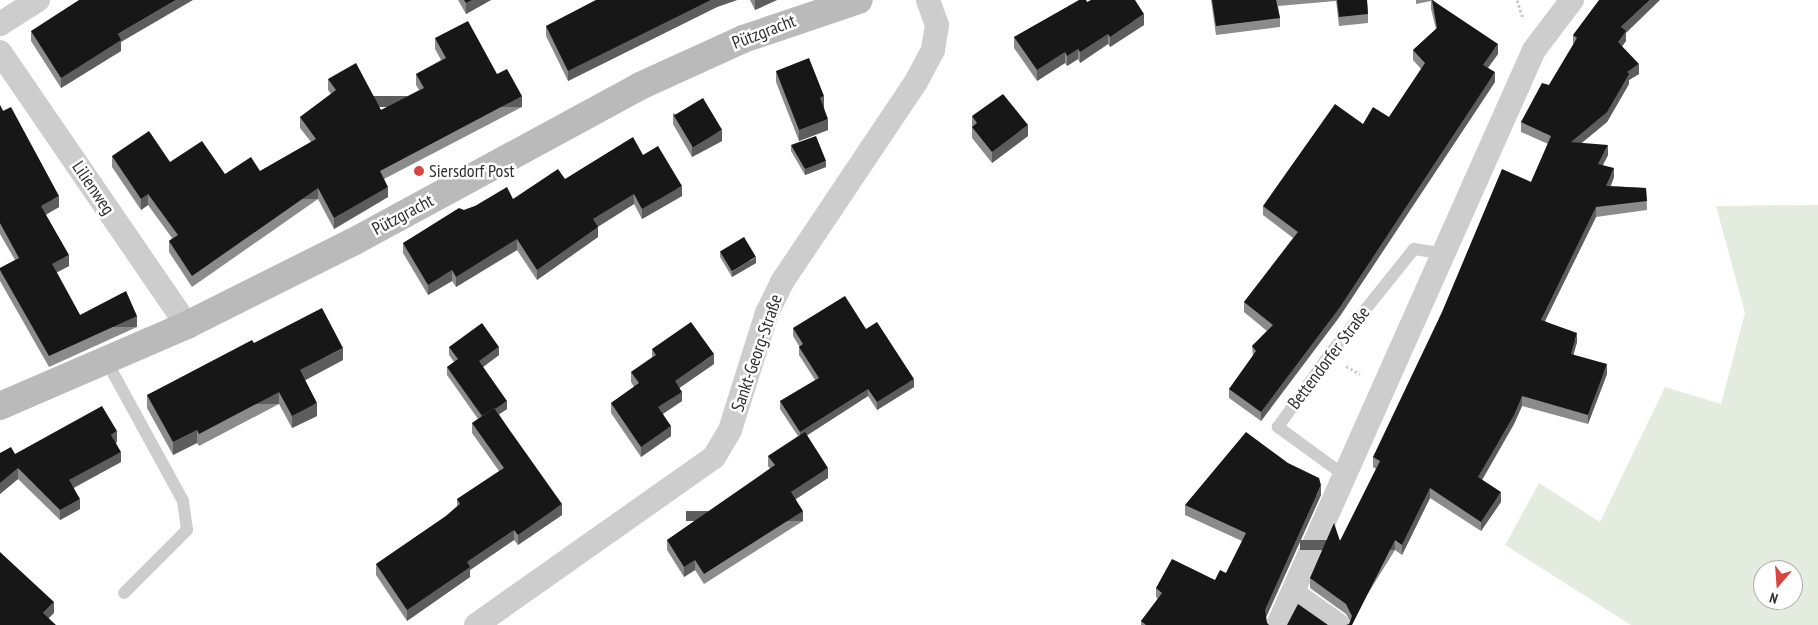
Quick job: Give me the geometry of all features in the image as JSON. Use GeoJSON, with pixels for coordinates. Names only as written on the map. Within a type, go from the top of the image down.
{"type":"FeatureCollection","features":[{"type":"Feature","properties":{"kind":"main road","name":"Pützgracht"},"geometry":{"type":"LineString","coordinates":[[0,406],[107,362],[187,325],[352,242],[640,86],[743,39],[859,0]]}},
{"type":"Feature","properties":{"kind":"street"},"geometry":{"type":"LineString","coordinates":[[0,24],[38,0]]}},
{"type":"Feature","properties":{"kind":"street","name":"Sankt-Georg-Straße"},"geometry":{"type":"LineString","coordinates":[[476,625],[714,456],[730,430],[767,312],[782,282],[916,82],[933,50],[937,25],[928,0]]}},
{"type":"Feature","properties":{"kind":"street"},"geometry":{"type":"LineString","coordinates":[[1278,625],[1534,50],[1572,0]]}},
{"type":"Feature","properties":{"kind":"street","name":"Lilienweg"},"geometry":{"type":"LineString","coordinates":[[0,52],[187,325]]}},
{"type":"Feature","properties":{"kind":"street"},"geometry":{"type":"LineString","coordinates":[[1293,593],[1338,625]]}},
{"type":"Feature","properties":{"kind":"lane","name":"Bettendorfer Straße"},"geometry":{"type":"LineString","coordinates":[[1344,475],[1278,427],[1329,355],[1414,249],[1444,254]]}},
{"type":"Feature","properties":{"kind":"lane"},"geometry":{"type":"LineString","coordinates":[[107,362],[183,502],[187,530],[124,593]]}},
{"type":"Feature","properties":{"kind":"path"},"geometry":{"type":"LineString","coordinates":[[1329,355],[1383,388]]}},
{"type":"Feature","properties":{"kind":"shaded area"},"geometry":{"type":"Polygon","coordinates":[[[1818,205],[1818,625],[1631,625],[1505,545],[1539,483],[1600,522],[1665,387],[1721,404],[1745,313],[1716,206],[1818,205]]]}},
{"type":"Feature","properties":{"kind":"building"},"geometry":{"type":"Polygon","coordinates":[[[79,0],[176,0],[118,34],[121,40],[61,78],[31,31],[79,0]]]}},
{"type":"Feature","properties":{"kind":"building"},"geometry":{"type":"Polygon","coordinates":[[[596,0],[711,0],[568,71],[546,26],[596,0]]]}},
{"type":"Feature","properties":{"kind":"building"},"geometry":{"type":"Polygon","coordinates":[[[1079,0],[1086,0],[1087,2],[1091,0],[1135,0],[1144,14],[1110,37],[1108,34],[1080,52],[1078,49],[1067,56],[1065,52],[1037,70],[1014,37],[1079,0]]]}},
{"type":"Feature","properties":{"kind":"building"},"geometry":{"type":"Polygon","coordinates":[[[1212,0],[1276,0],[1280,18],[1216,26],[1212,0]]]}},
{"type":"Feature","properties":{"kind":"building"},"geometry":{"type":"Polygon","coordinates":[[[1337,0],[1367,0],[1368,14],[1339,17],[1337,0]]]}},
{"type":"Feature","properties":{"kind":"building"},"geometry":{"type":"Polygon","coordinates":[[[1432,0],[1498,44],[1483,65],[1495,72],[1340,307],[1261,412],[1229,389],[1256,351],[1252,346],[1273,325],[1244,302],[1298,232],[1263,206],[1335,104],[1363,124],[1373,107],[1389,117],[1425,63],[1413,50],[1437,28],[1432,0]]]}},
{"type":"Feature","properties":{"kind":"building"},"geometry":{"type":"Polygon","coordinates":[[[1599,0],[1650,0],[1621,27],[1626,31],[1618,42],[1639,64],[1627,72],[1629,74],[1607,112],[1571,142],[1608,145],[1598,164],[1614,168],[1606,186],[1646,188],[1647,201],[1596,207],[1541,320],[1577,333],[1571,354],[1607,364],[1588,415],[1522,396],[1514,415],[1478,477],[1501,492],[1481,522],[1430,488],[1402,545],[1395,540],[1352,625],[1346,625],[1349,624],[1352,616],[1346,604],[1310,578],[1334,523],[1340,541],[1380,461],[1373,457],[1442,312],[1502,169],[1531,182],[1551,136],[1521,122],[1542,83],[1549,85],[1577,38],[1573,35],[1599,0]]]}},
{"type":"Feature","properties":{"kind":"building"},"geometry":{"type":"Polygon","coordinates":[[[468,21],[497,74],[507,69],[522,96],[380,171],[388,187],[334,218],[318,188],[192,276],[169,241],[178,235],[148,194],[141,199],[112,156],[149,131],[170,162],[202,141],[225,174],[251,157],[260,171],[316,139],[300,117],[336,90],[328,79],[356,63],[381,110],[424,88],[416,74],[446,58],[435,38],[468,21]]]}},
{"type":"Feature","properties":{"kind":"building"},"geometry":{"type":"Polygon","coordinates":[[[809,58],[824,96],[820,98],[828,119],[799,130],[776,71],[809,58]]]}},
{"type":"Feature","properties":{"kind":"building"},"geometry":{"type":"Polygon","coordinates":[[[1003,94],[1028,125],[992,152],[972,127],[977,123],[972,116],[1003,94]]]}},
{"type":"Feature","properties":{"kind":"building"},"geometry":{"type":"Polygon","coordinates":[[[703,98],[722,130],[693,147],[674,116],[703,98]]]}},
{"type":"Feature","properties":{"kind":"building"},"geometry":{"type":"Polygon","coordinates":[[[0,105],[3,111],[11,107],[59,196],[41,206],[69,255],[52,264],[80,315],[126,291],[137,316],[49,356],[0,270],[0,268],[19,258],[0,223],[0,105]]]}},
{"type":"Feature","properties":{"kind":"building"},"geometry":{"type":"Polygon","coordinates":[[[816,136],[826,161],[805,169],[791,145],[816,136]]]}},
{"type":"Feature","properties":{"kind":"building"},"geometry":{"type":"Polygon","coordinates":[[[633,137],[643,155],[658,146],[682,186],[642,209],[634,194],[593,219],[598,227],[537,270],[517,239],[456,277],[452,270],[428,285],[403,243],[459,208],[464,210],[475,206],[507,187],[513,199],[558,169],[565,179],[633,137]]]}},
{"type":"Feature","properties":{"kind":"building"},"geometry":{"type":"Polygon","coordinates":[[[744,237],[756,257],[732,271],[720,251],[744,237]]]}},
{"type":"Feature","properties":{"kind":"building"},"geometry":{"type":"Polygon","coordinates":[[[845,296],[866,329],[877,322],[914,379],[877,402],[868,389],[800,432],[780,401],[819,378],[799,347],[803,344],[793,328],[845,296]]]}},
{"type":"Feature","properties":{"kind":"building"},"geometry":{"type":"Polygon","coordinates":[[[322,308],[343,348],[300,370],[317,403],[292,416],[279,392],[199,434],[197,430],[173,442],[147,395],[252,340],[254,343],[322,308]]]}},
{"type":"Feature","properties":{"kind":"building"},"geometry":{"type":"Polygon","coordinates":[[[691,322],[714,354],[675,381],[682,392],[658,407],[671,426],[641,447],[611,403],[639,383],[631,372],[656,355],[652,349],[691,322]]]}},
{"type":"Feature","properties":{"kind":"building"},"geometry":{"type":"Polygon","coordinates":[[[482,323],[499,347],[479,361],[507,401],[482,416],[447,367],[458,359],[449,347],[482,323]]]}},
{"type":"Feature","properties":{"kind":"building"},"geometry":{"type":"Polygon","coordinates":[[[102,406],[117,431],[111,435],[121,452],[69,480],[80,499],[60,510],[18,468],[0,483],[0,453],[11,447],[15,454],[102,406]]]}},
{"type":"Feature","properties":{"kind":"building"},"geometry":{"type":"Polygon","coordinates":[[[494,408],[562,504],[518,535],[514,530],[467,562],[470,567],[407,610],[376,564],[446,516],[460,504],[457,499],[504,468],[472,423],[494,408]]]}},
{"type":"Feature","properties":{"kind":"building"},"geometry":{"type":"Polygon","coordinates":[[[805,432],[828,468],[791,492],[803,511],[704,574],[695,560],[684,567],[667,540],[775,465],[768,456],[805,432]]]}},
{"type":"Feature","properties":{"kind":"building"},"geometry":{"type":"Polygon","coordinates":[[[1246,432],[1288,463],[1319,478],[1321,485],[1265,610],[1269,625],[1146,625],[1141,621],[1162,593],[1156,588],[1172,559],[1215,580],[1220,570],[1226,573],[1246,533],[1185,505],[1246,432]]]}},
{"type":"Feature","properties":{"kind":"building"},"geometry":{"type":"Polygon","coordinates":[[[0,552],[54,602],[43,613],[56,625],[0,625],[0,552]]]}},
{"type":"Feature","properties":{"kind":"building"},"geometry":{"type":"Polygon","coordinates":[[[1298,604],[1328,625],[1287,625],[1298,604]]]}},
{"type":"Feature","properties":{"kind":"place","name":"Siersdorf Post"},"geometry":{"type":"Point","coordinates":[419,171]}}]}
